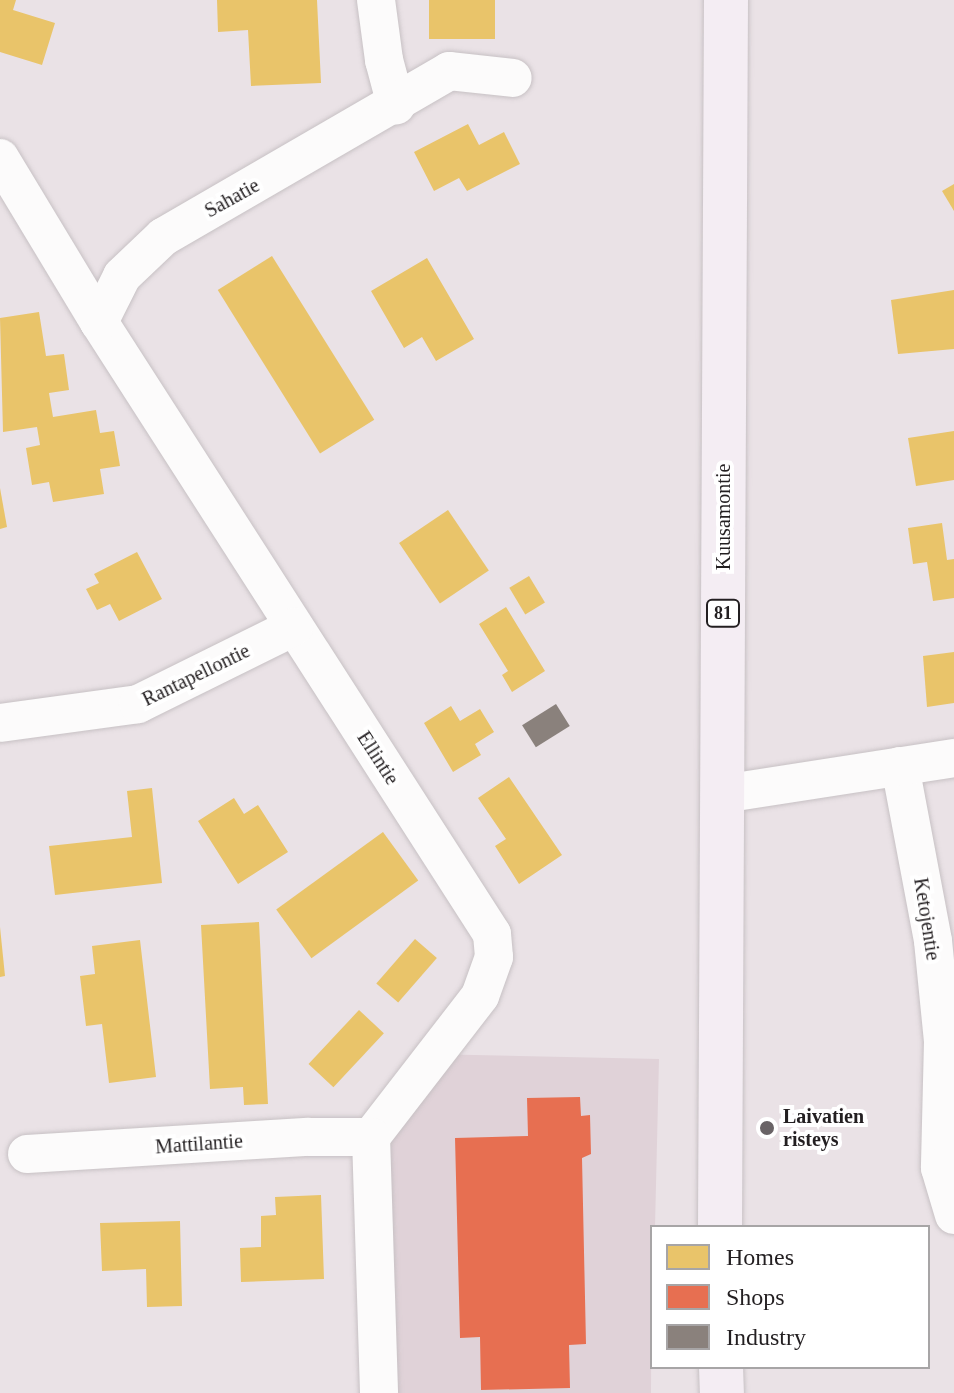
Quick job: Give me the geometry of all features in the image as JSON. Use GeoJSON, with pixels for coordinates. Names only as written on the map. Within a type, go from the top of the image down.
{"type":"FeatureCollection","features":[{"type":"Feature","properties":{"kind":"main road","name":"Kuusamontie"},"geometry":{"type":"LineString","coordinates":[[720,1225],[726,0]]}},
{"type":"Feature","properties":{"kind":"main road"},"geometry":{"type":"LineString","coordinates":[[721,1369],[722,1393]]}},
{"type":"Feature","properties":{"kind":"street"},"geometry":{"type":"LineString","coordinates":[[376,0],[384,60],[396,105]]}},
{"type":"Feature","properties":{"kind":"street","name":"Sahatie"},"geometry":{"type":"LineString","coordinates":[[99,322],[122,276],[163,237],[396,105],[449,71],[513,78]]}},
{"type":"Feature","properties":{"kind":"street","name":"Ellintie"},"geometry":{"type":"LineString","coordinates":[[0,158],[99,322],[492,934],[494,957],[480,996],[371,1137]]}},
{"type":"Feature","properties":{"kind":"street","name":"Rantapellontie"},"geometry":{"type":"LineString","coordinates":[[0,723],[138,704],[294,627]]}},
{"type":"Feature","properties":{"kind":"street"},"geometry":{"type":"LineString","coordinates":[[722,794],[954,758]]}},
{"type":"Feature","properties":{"kind":"street","name":"Ketojentie"},"geometry":{"type":"LineString","coordinates":[[900,766],[947,1006],[943,1041],[940,1168],[954,1215]]}},
{"type":"Feature","properties":{"kind":"street","name":"Mattilantie"},"geometry":{"type":"LineString","coordinates":[[27,1154],[308,1137],[371,1137]]}},
{"type":"Feature","properties":{"kind":"street"},"geometry":{"type":"LineString","coordinates":[[371,1137],[379,1393]]}},
{"type":"Feature","properties":{"kind":"shaded area"},"geometry":{"type":"Polygon","coordinates":[[[428,1054],[659,1059],[655,1225],[650,1225],[651,1393],[389,1393],[388,1118],[428,1054]]]}},
{"type":"Feature","properties":{"kind":"building: Homes"},"geometry":{"type":"Polygon","coordinates":[[[0,0],[16,0],[13,10],[55,23],[42,65],[0,52],[0,0]]]}},
{"type":"Feature","properties":{"kind":"building: Homes"},"geometry":{"type":"Polygon","coordinates":[[[217,0],[317,0],[321,83],[251,86],[248,30],[218,32],[217,0]]]}},
{"type":"Feature","properties":{"kind":"building: Homes"},"geometry":{"type":"Polygon","coordinates":[[[429,0],[495,0],[495,39],[429,39],[429,0]]]}},
{"type":"Feature","properties":{"kind":"building: Homes"},"geometry":{"type":"Polygon","coordinates":[[[468,124],[479,145],[504,132],[520,164],[467,191],[459,178],[434,191],[414,152],[468,124]]]}},
{"type":"Feature","properties":{"kind":"building: Homes"},"geometry":{"type":"Polygon","coordinates":[[[954,184],[954,211],[942,191],[954,184]]]}},
{"type":"Feature","properties":{"kind":"building: Homes"},"geometry":{"type":"Polygon","coordinates":[[[272,256],[374,420],[320,454],[218,290],[272,256]]]}},
{"type":"Feature","properties":{"kind":"building: Homes"},"geometry":{"type":"Polygon","coordinates":[[[427,258],[474,339],[436,361],[422,337],[404,348],[371,291],[427,258]]]}},
{"type":"Feature","properties":{"kind":"building: Homes"},"geometry":{"type":"Polygon","coordinates":[[[954,290],[954,349],[898,354],[891,300],[954,290]]]}},
{"type":"Feature","properties":{"kind":"building: Homes"},"geometry":{"type":"Polygon","coordinates":[[[39,312],[46,356],[64,354],[69,390],[49,393],[53,417],[96,410],[100,433],[114,431],[120,466],[100,469],[104,494],[53,502],[49,482],[32,485],[26,448],[40,445],[37,427],[3,432],[0,318],[39,312]]]}},
{"type":"Feature","properties":{"kind":"building: Homes"},"geometry":{"type":"Polygon","coordinates":[[[954,431],[954,480],[916,486],[908,438],[954,431]]]}},
{"type":"Feature","properties":{"kind":"building: Homes"},"geometry":{"type":"Polygon","coordinates":[[[0,488],[7,527],[0,529],[0,488]]]}},
{"type":"Feature","properties":{"kind":"building: Homes"},"geometry":{"type":"Polygon","coordinates":[[[448,510],[489,571],[440,604],[399,543],[448,510]]]}},
{"type":"Feature","properties":{"kind":"building: Homes"},"geometry":{"type":"Polygon","coordinates":[[[942,523],[947,560],[954,559],[954,598],[933,601],[927,562],[913,564],[908,528],[942,523]]]}},
{"type":"Feature","properties":{"kind":"building: Homes"},"geometry":{"type":"Polygon","coordinates":[[[137,552],[162,599],[119,621],[110,604],[97,610],[86,589],[99,583],[94,574],[137,552]]]}},
{"type":"Feature","properties":{"kind":"building: Homes"},"geometry":{"type":"Polygon","coordinates":[[[529,576],[545,603],[525,614],[509,588],[529,576]]]}},
{"type":"Feature","properties":{"kind":"building: Homes"},"geometry":{"type":"Polygon","coordinates":[[[506,607],[545,671],[512,692],[502,675],[508,671],[479,624],[506,607]]]}},
{"type":"Feature","properties":{"kind":"building: Homes"},"geometry":{"type":"Polygon","coordinates":[[[954,652],[954,703],[927,707],[923,656],[954,652]]]}},
{"type":"Feature","properties":{"kind":"building: Homes"},"geometry":{"type":"Polygon","coordinates":[[[451,706],[460,721],[480,709],[494,732],[475,744],[481,755],[453,772],[424,723],[451,706]]]}},
{"type":"Feature","properties":{"kind":"building: Homes"},"geometry":{"type":"Polygon","coordinates":[[[509,777],[562,855],[519,884],[495,846],[506,839],[478,798],[509,777]]]}},
{"type":"Feature","properties":{"kind":"building: Homes"},"geometry":{"type":"Polygon","coordinates":[[[152,788],[162,883],[55,895],[49,846],[132,837],[127,791],[152,788]]]}},
{"type":"Feature","properties":{"kind":"building: Homes"},"geometry":{"type":"Polygon","coordinates":[[[234,798],[244,814],[258,805],[288,852],[238,884],[198,821],[234,798]]]}},
{"type":"Feature","properties":{"kind":"building: Homes"},"geometry":{"type":"Polygon","coordinates":[[[383,832],[418,881],[311,958],[276,910],[383,832]]]}},
{"type":"Feature","properties":{"kind":"building: Homes"},"geometry":{"type":"Polygon","coordinates":[[[259,922],[268,1104],[244,1105],[243,1087],[210,1089],[201,925],[259,922]]]}},
{"type":"Feature","properties":{"kind":"building: Homes"},"geometry":{"type":"Polygon","coordinates":[[[0,927],[5,976],[0,977],[0,927]]]}},
{"type":"Feature","properties":{"kind":"building: Homes"},"geometry":{"type":"Polygon","coordinates":[[[415,939],[437,958],[398,1003],[376,984],[415,939]]]}},
{"type":"Feature","properties":{"kind":"building: Homes"},"geometry":{"type":"Polygon","coordinates":[[[140,940],[156,1077],[109,1083],[102,1024],[86,1026],[80,976],[95,974],[92,946],[140,940]]]}},
{"type":"Feature","properties":{"kind":"building: Homes"},"geometry":{"type":"Polygon","coordinates":[[[359,1010],[384,1033],[333,1087],[309,1064],[359,1010]]]}},
{"type":"Feature","properties":{"kind":"building: Homes"},"geometry":{"type":"Polygon","coordinates":[[[321,1195],[324,1279],[241,1282],[240,1248],[261,1247],[261,1216],[276,1215],[275,1197],[321,1195]]]}},
{"type":"Feature","properties":{"kind":"building: Homes"},"geometry":{"type":"Polygon","coordinates":[[[180,1221],[182,1306],[147,1307],[146,1269],[102,1271],[100,1223],[180,1221]]]}},
{"type":"Feature","properties":{"kind":"building: Shops"},"geometry":{"type":"Polygon","coordinates":[[[580,1097],[581,1116],[590,1115],[591,1154],[582,1158],[586,1344],[569,1345],[570,1388],[481,1390],[480,1337],[460,1338],[455,1138],[528,1136],[527,1098],[580,1097]]]}},
{"type":"Feature","properties":{"kind":"building: Industry"},"geometry":{"type":"Polygon","coordinates":[[[556,704],[570,726],[536,747],[522,725],[556,704]]]}},
{"type":"Feature","properties":{"kind":"place","name":"Laivatien risteys"},"geometry":{"type":"Point","coordinates":[767,1128]}}]}
